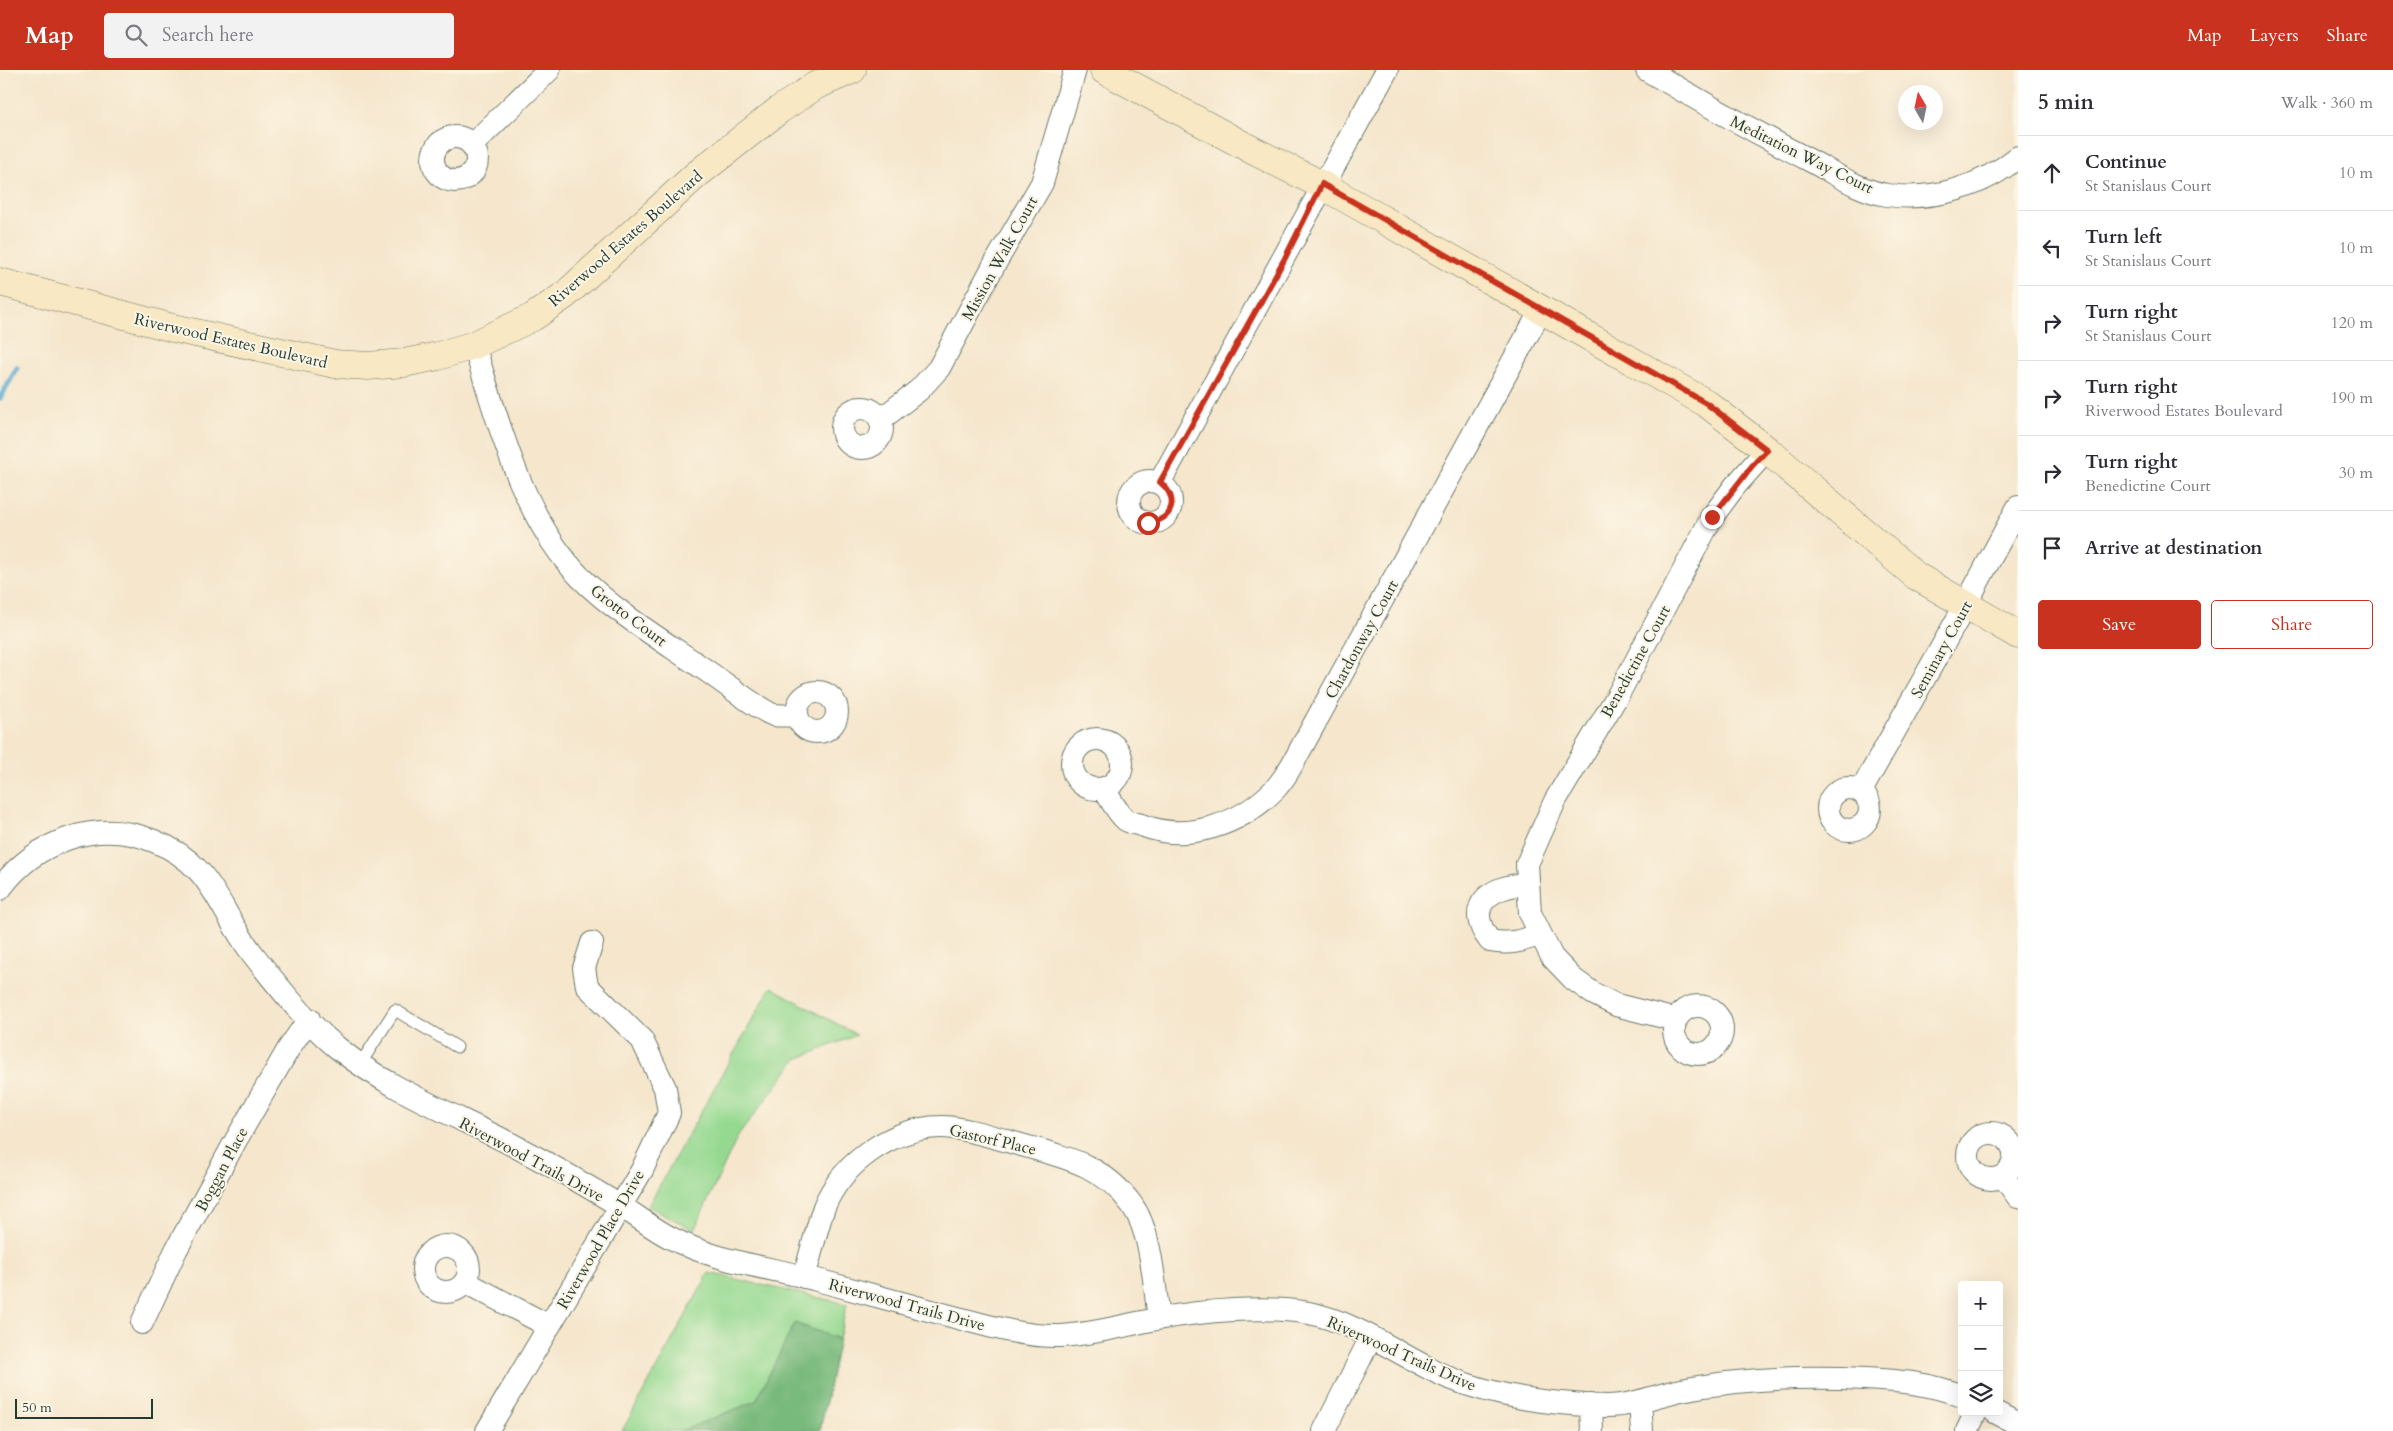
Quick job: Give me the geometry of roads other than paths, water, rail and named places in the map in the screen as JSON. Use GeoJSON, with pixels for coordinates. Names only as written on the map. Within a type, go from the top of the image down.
{"type":"FeatureCollection","features":[{"type":"Feature","properties":{"kind":"street"},"geometry":{"type":"LineString","coordinates":[[472,145],[549,70]]}},
{"type":"Feature","properties":{"kind":"street","name":"Riverwood Estates Boulevard"},"geometry":{"type":"LineString","coordinates":[[0,282],[172,328],[335,364],[368,366],[404,363],[474,345],[533,317],[565,295],[696,175],[779,110],[815,86],[849,70]]}},
{"type":"Feature","properties":{"kind":"street","name":"Mission Walk Court"},"geometry":{"type":"LineString","coordinates":[[880,420],[919,390],[939,368],[993,266],[1042,183],[1075,70]]}},
{"type":"Feature","properties":{"kind":"street"},"geometry":{"type":"LineString","coordinates":[[1104,70],[1254,151],[1322,184],[1706,403],[1767,450],[1916,576],[1937,590],[1966,604],[2018,635]]}},
{"type":"Feature","properties":{"kind":"street"},"geometry":{"type":"LineString","coordinates":[[1160,482],[1284,260],[1322,184],[1387,70]]}},
{"type":"Feature","properties":{"kind":"street","name":"Meditation Way Court"},"geometry":{"type":"LineString","coordinates":[[1648,70],[1740,124],[1859,186],[1886,194],[1939,195],[1986,180],[2018,156]]}},
{"type":"Feature","properties":{"kind":"street","name":"Chardonway Court"},"geometry":{"type":"LineString","coordinates":[[1104,789],[1126,820],[1151,829],[1176,833],[1196,832],[1217,826],[1258,804],[1275,789],[1305,741],[1540,310]]}},
{"type":"Feature","properties":{"kind":"street","name":"Grotto Court"},"geometry":{"type":"LineString","coordinates":[[474,345],[496,417],[517,472],[538,518],[559,550],[579,575],[602,597],[658,638],[773,715],[796,716]]}},
{"type":"Feature","properties":{"kind":"street","name":"Benedictine Court"},"geometry":{"type":"LineString","coordinates":[[1676,1020],[1616,1005],[1594,994],[1573,979],[1552,957],[1530,913],[1527,864],[1555,801],[1619,693],[1712,517],[1740,479],[1767,450]]}},
{"type":"Feature","properties":{"kind":"street","name":"Seminary Court"},"geometry":{"type":"LineString","coordinates":[[1861,791],[1966,604],[2018,506]]}},
{"type":"Feature","properties":{"kind":"street","name":"Riverwood Trails Drive"},"geometry":{"type":"LineString","coordinates":[[0,889],[14,870],[37,852],[62,839],[91,833],[122,833],[152,840],[198,868],[252,952],[309,1020],[340,1050],[412,1096],[511,1144],[620,1206],[670,1238],[731,1261],[804,1277],[1012,1332],[1055,1336],[1090,1333],[1159,1318],[1259,1308],[1285,1310],[1328,1319],[1371,1337],[1446,1376],[1484,1389],[1529,1400],[1616,1406],[1680,1390],[1780,1378],[1830,1377],[1918,1382],[1958,1395]]}},
{"type":"Feature","properties":{"kind":"street"},"geometry":{"type":"LineString","coordinates":[[1528,884],[1511,884],[1485,899],[1478,912],[1480,927],[1490,941],[1506,944],[1525,940],[1540,934]]}},
{"type":"Feature","properties":{"kind":"street","name":"Riverwood Place Drive"},"geometry":{"type":"LineString","coordinates":[[488,1431],[642,1170],[669,1113],[665,1088],[642,1040],[587,986],[584,968],[592,943]]}},
{"type":"Feature","properties":{"kind":"street","name":"Boggan Place"},"geometry":{"type":"LineString","coordinates":[[142,1323],[176,1250],[236,1140],[289,1048],[309,1020]]}},
{"type":"Feature","properties":{"kind":"street","name":"Gastorf Place"},"geometry":{"type":"LineString","coordinates":[[804,1277],[824,1206],[841,1179],[865,1155],[888,1141],[913,1130],[942,1127],[990,1137],[1072,1159],[1097,1170],[1133,1206],[1143,1229],[1151,1261],[1159,1318]]}},
{"type":"Feature","properties":{"kind":"street"},"geometry":{"type":"LineString","coordinates":[[2003,1176],[2018,1197]]}},
{"type":"Feature","properties":{"kind":"street"},"geometry":{"type":"LineString","coordinates":[[465,1282],[549,1326]]}},
{"type":"Feature","properties":{"kind":"street"},"geometry":{"type":"LineString","coordinates":[[1324,1431],[1371,1337]]}},
{"type":"Feature","properties":{"kind":"street"},"geometry":{"type":"LineString","coordinates":[[1640,1401],[1642,1431]]}},
{"type":"Feature","properties":{"kind":"street"},"geometry":{"type":"LineString","coordinates":[[1591,1405],[1592,1431]]}},
{"type":"Feature","properties":{"kind":"street"},"geometry":{"type":"LineString","coordinates":[[1967,1431],[1974,1416]]}},
{"type":"Feature","properties":{"kind":"street"},"geometry":{"type":"LineString","coordinates":[[2003,1416],[2018,1424]]}},
{"type":"Feature","properties":{"kind":"lane"},"geometry":{"type":"LineString","coordinates":[[361,1063],[395,1010],[457,1047]]}},
{"type":"Feature","properties":{"kind":"waterway"},"geometry":{"type":"LineString","coordinates":[[0,398],[17,368]]}}]}
